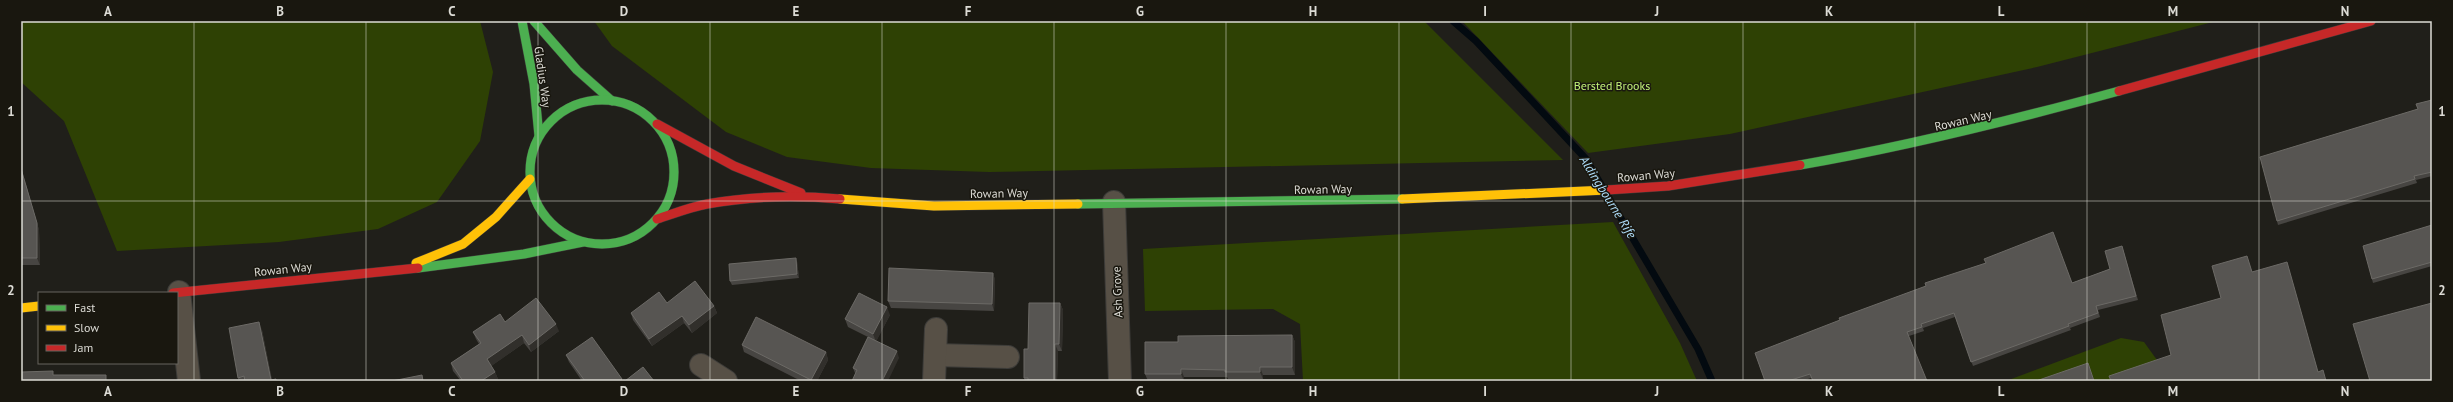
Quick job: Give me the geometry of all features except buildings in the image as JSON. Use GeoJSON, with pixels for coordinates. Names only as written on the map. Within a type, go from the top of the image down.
{"type":"FeatureCollection","features":[{"type":"Feature","properties":{"kind":"main road","name":"Gladius Way"},"geometry":{"type":"LineString","coordinates":[[522,21],[534,84],[539,136]]}},
{"type":"Feature","properties":{"kind":"main road","name":"Gladius Way"},"geometry":{"type":"LineString","coordinates":[[534,21],[577,70],[612,101]]}},
{"type":"Feature","properties":{"kind":"main road","name":"Rowan Way"},"geometry":{"type":"LineString","coordinates":[[657,219],[705,204],[748,198],[808,196],[865,202],[934,206],[1114,202],[1325,201],[1554,194],[1653,188],[1746,175],[1889,149],[1993,126],[2371,21]]}},
{"type":"Feature","properties":{"kind":"main road"},"geometry":{"type":"LineString","coordinates":[[591,101],[612,101],[628,105],[643,112],[656,123],[667,141],[674,160],[674,182],[670,195],[657,219],[642,232],[623,241],[604,244],[583,242],[563,233],[547,219],[535,200],[530,179],[530,165],[539,136],[552,120],[570,108],[591,101]]}},
{"type":"Feature","properties":{"kind":"main road","name":"Rowan Way"},"geometry":{"type":"LineString","coordinates":[[656,123],[734,166],[808,196]]}},
{"type":"Feature","properties":{"kind":"main road","name":"Rowan Way"},"geometry":{"type":"LineString","coordinates":[[396,270],[462,244],[496,218],[530,179]]}},
{"type":"Feature","properties":{"kind":"main road","name":"Rowan Way"},"geometry":{"type":"LineString","coordinates":[[178,293],[396,270],[445,267],[524,255],[583,242]]}},
{"type":"Feature","properties":{"kind":"main road"},"geometry":{"type":"LineString","coordinates":[[21,308],[38,306]]}},
{"type":"Feature","properties":{"kind":"street","name":"Ash Grove"},"geometry":{"type":"LineString","coordinates":[[1114,202],[1120,381]]}},
{"type":"Feature","properties":{"kind":"street"},"geometry":{"type":"LineString","coordinates":[[178,307],[189,381]]}},
{"type":"Feature","properties":{"kind":"street"},"geometry":{"type":"LineString","coordinates":[[934,381],[936,329]]}},
{"type":"Feature","properties":{"kind":"street"},"geometry":{"type":"LineString","coordinates":[[936,355],[1008,357]]}},
{"type":"Feature","properties":{"kind":"street"},"geometry":{"type":"LineString","coordinates":[[701,365],[726,381]]}},
{"type":"Feature","properties":{"kind":"green space"},"geometry":{"type":"Polygon","coordinates":[[[21,21],[480,21],[493,72],[480,141],[437,202],[378,229],[279,242],[117,251],[64,121],[21,82],[21,21]]]}},
{"type":"Feature","properties":{"kind":"green space"},"geometry":{"type":"Polygon","coordinates":[[[594,21],[1424,21],[1563,160],[989,172],[871,168],[787,157],[726,132],[612,46],[594,21]]]}},
{"type":"Feature","properties":{"kind":"green space","name":"Bersted Brooks"},"geometry":{"type":"Polygon","coordinates":[[[1462,21],[2217,21],[2037,67],[1730,134],[1588,153],[1462,21]]]}},
{"type":"Feature","properties":{"kind":"green space"},"geometry":{"type":"Polygon","coordinates":[[[1613,222],[1680,343],[1697,381],[1303,381],[1300,324],[1273,309],[1145,311],[1143,249],[1613,222]]]}},
{"type":"Feature","properties":{"kind":"green space"},"geometry":{"type":"Polygon","coordinates":[[[2121,338],[2144,342],[2157,360],[2164,381],[2006,381],[2121,338]]]}},
{"type":"Feature","properties":{"kind":"waterway","name":"Aldingbourne Rife"},"geometry":{"type":"LineString","coordinates":[[1453,21],[1476,41],[1586,159],[1698,349],[1712,381]]}},
{"type":"Feature","properties":{"kind":"traffic: fast"},"geometry":{"type":"LineString","coordinates":[[522,21],[534,84],[539,136]]}},
{"type":"Feature","properties":{"kind":"traffic: fast"},"geometry":{"type":"LineString","coordinates":[[534,21],[577,70],[612,101]]}},
{"type":"Feature","properties":{"kind":"traffic: fast"},"geometry":{"type":"LineString","coordinates":[[1800,165],[1881,150],[1961,132],[2119,91]]}},
{"type":"Feature","properties":{"kind":"traffic: fast"},"geometry":{"type":"LineString","coordinates":[[595,100],[609,100],[623,103],[642,112],[658,126],[671,151],[674,172],[671,193],[668,200],[658,218],[648,228],[623,241],[609,244],[595,244],[581,241],[562,232],[546,218],[533,193],[530,179],[530,165],[533,151],[542,132],[556,116],[581,103],[595,100]]}},
{"type":"Feature","properties":{"kind":"traffic: fast"},"geometry":{"type":"LineString","coordinates":[[1078,204],[1402,199]]}},
{"type":"Feature","properties":{"kind":"traffic: fast"},"geometry":{"type":"LineString","coordinates":[[418,268],[524,254],[583,242]]}},
{"type":"Feature","properties":{"kind":"traffic: slow"},"geometry":{"type":"LineString","coordinates":[[416,263],[463,244],[496,217],[530,179]]}},
{"type":"Feature","properties":{"kind":"traffic: slow"},"geometry":{"type":"LineString","coordinates":[[1402,199],[1607,190]]}},
{"type":"Feature","properties":{"kind":"traffic: slow"},"geometry":{"type":"LineString","coordinates":[[840,199],[934,206],[1078,204]]}},
{"type":"Feature","properties":{"kind":"traffic: slow"},"geometry":{"type":"LineString","coordinates":[[21,308],[38,306]]}},
{"type":"Feature","properties":{"kind":"traffic: jam"},"geometry":{"type":"LineString","coordinates":[[2119,91],[2371,21]]}},
{"type":"Feature","properties":{"kind":"traffic: jam"},"geometry":{"type":"LineString","coordinates":[[657,124],[734,166],[801,193]]}},
{"type":"Feature","properties":{"kind":"traffic: jam"},"geometry":{"type":"LineString","coordinates":[[1607,190],[1668,186],[1800,165]]}},
{"type":"Feature","properties":{"kind":"traffic: jam"},"geometry":{"type":"LineString","coordinates":[[657,219],[701,205],[740,199],[790,197],[840,199]]}},
{"type":"Feature","properties":{"kind":"traffic: jam"},"geometry":{"type":"LineString","coordinates":[[178,292],[418,268]]}}]}
